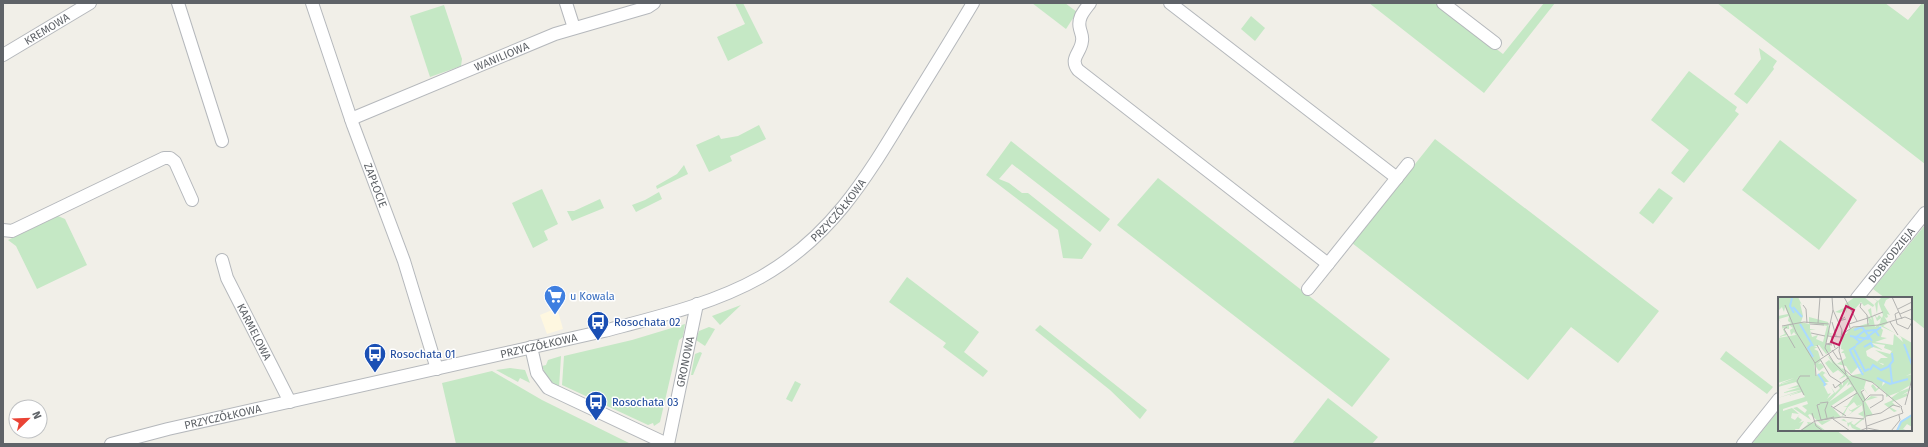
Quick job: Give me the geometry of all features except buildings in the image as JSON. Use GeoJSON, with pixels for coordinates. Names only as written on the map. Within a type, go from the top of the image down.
{"type":"FeatureCollection","features":[{"type":"Feature","properties":{"kind":"street","name":"KREMOWA"},"geometry":{"type":"LineString","coordinates":[[3,55],[90,3]]}},
{"type":"Feature","properties":{"kind":"street"},"geometry":{"type":"LineString","coordinates":[[178,3],[222,141]]}},
{"type":"Feature","properties":{"kind":"street","name":"ZAPŁOCIE"},"geometry":{"type":"LineString","coordinates":[[312,3],[351,119],[404,261],[437,369]]}},
{"type":"Feature","properties":{"kind":"street"},"geometry":{"type":"LineString","coordinates":[[566,3],[574,28]]}},
{"type":"Feature","properties":{"kind":"street","name":"WANILIOWA"},"geometry":{"type":"LineString","coordinates":[[351,119],[555,34],[645,8],[654,3]]}},
{"type":"Feature","properties":{"kind":"street","name":"PRZYCZÓŁKOWA"},"geometry":{"type":"LineString","coordinates":[[110,444],[168,429],[531,348],[639,322],[697,304],[744,286],[779,265],[812,240],[837,216],[867,175],[973,3]]}},
{"type":"Feature","properties":{"kind":"street"},"geometry":{"type":"LineString","coordinates":[[1090,3],[1080,18],[1082,41],[1074,57],[1074,62],[1078,70],[1328,264]]}},
{"type":"Feature","properties":{"kind":"street"},"geometry":{"type":"LineString","coordinates":[[1170,3],[1397,178]]}},
{"type":"Feature","properties":{"kind":"street"},"geometry":{"type":"LineString","coordinates":[[1443,3],[1495,44]]}},
{"type":"Feature","properties":{"kind":"street"},"geometry":{"type":"LineString","coordinates":[[3,230],[12,231],[164,158],[170,158],[175,162],[192,200]]}},
{"type":"Feature","properties":{"kind":"street"},"geometry":{"type":"LineString","coordinates":[[1308,288],[1408,164]]}},
{"type":"Feature","properties":{"kind":"street","name":"DOBRODZIEJA"},"geometry":{"type":"LineString","coordinates":[[1858,297],[1925,213]]}},
{"type":"Feature","properties":{"kind":"street","name":"KARMELOWA"},"geometry":{"type":"LineString","coordinates":[[222,260],[228,278],[290,402]]}},
{"type":"Feature","properties":{"kind":"street","name":"GRONOWA"},"geometry":{"type":"LineString","coordinates":[[667,444],[697,304]]}},
{"type":"Feature","properties":{"kind":"street"},"geometry":{"type":"LineString","coordinates":[[531,348],[537,374],[548,388],[667,444]]}},
{"type":"Feature","properties":{"kind":"street"},"geometry":{"type":"LineString","coordinates":[[1743,444],[1778,400]]}},
{"type":"Feature","properties":{"kind":"shaded area"},"geometry":{"type":"Polygon","coordinates":[[[557,308],[563,329],[547,334],[540,315],[557,308]]]}},
{"type":"Feature","properties":{"kind":"green space"},"geometry":{"type":"Polygon","coordinates":[[[735,3],[743,3],[763,43],[728,61],[717,37],[745,24],[735,3]]]}},
{"type":"Feature","properties":{"kind":"green space"},"geometry":{"type":"Polygon","coordinates":[[[1032,3],[1065,3],[1077,12],[1066,29],[1032,3]]]}},
{"type":"Feature","properties":{"kind":"green space"},"geometry":{"type":"Polygon","coordinates":[[[1369,3],[1436,3],[1503,54],[1544,3],[1555,3],[1484,93],[1369,3]]]}},
{"type":"Feature","properties":{"kind":"green space"},"geometry":{"type":"Polygon","coordinates":[[[1717,3],[1885,3],[1908,20],[1922,3],[1925,3],[1925,164],[1717,3]]]}},
{"type":"Feature","properties":{"kind":"green space"},"geometry":{"type":"Polygon","coordinates":[[[444,5],[462,59],[461,66],[430,77],[410,16],[444,5]]]}},
{"type":"Feature","properties":{"kind":"green space"},"geometry":{"type":"Polygon","coordinates":[[[1251,16],[1265,28],[1255,41],[1241,29],[1251,16]]]}},
{"type":"Feature","properties":{"kind":"green space"},"geometry":{"type":"Polygon","coordinates":[[[1759,48],[1777,61],[1773,67],[1774,69],[1747,104],[1734,94],[1761,59],[1759,48]]]}},
{"type":"Feature","properties":{"kind":"green space"},"geometry":{"type":"Polygon","coordinates":[[[1689,71],[1737,107],[1735,111],[1739,114],[1684,183],[1671,173],[1689,150],[1651,120],[1689,71]]]}},
{"type":"Feature","properties":{"kind":"green space"},"geometry":{"type":"Polygon","coordinates":[[[759,125],[766,139],[730,156],[732,161],[709,172],[696,145],[719,135],[721,139],[738,136],[759,125]]]}},
{"type":"Feature","properties":{"kind":"green space"},"geometry":{"type":"Polygon","coordinates":[[[1435,139],[1659,311],[1618,363],[1571,327],[1528,380],[1352,243],[1435,139]]]}},
{"type":"Feature","properties":{"kind":"green space"},"geometry":{"type":"Polygon","coordinates":[[[1780,140],[1857,200],[1819,250],[1742,190],[1780,140]]]}},
{"type":"Feature","properties":{"kind":"green space"},"geometry":{"type":"Polygon","coordinates":[[[1011,141],[1110,219],[1100,232],[1012,164],[999,179],[1009,183],[1022,193],[1028,193],[1092,244],[1082,259],[1063,258],[1058,230],[986,175],[1011,141]]]}},
{"type":"Feature","properties":{"kind":"green space"},"geometry":{"type":"Polygon","coordinates":[[[684,165],[688,174],[657,189],[656,186],[677,174],[684,165]]]}},
{"type":"Feature","properties":{"kind":"green space"},"geometry":{"type":"Polygon","coordinates":[[[1158,178],[1390,359],[1352,407],[1117,225],[1158,178]]]}},
{"type":"Feature","properties":{"kind":"green space"},"geometry":{"type":"Polygon","coordinates":[[[1659,188],[1673,198],[1653,224],[1639,213],[1659,188]]]}},
{"type":"Feature","properties":{"kind":"green space"},"geometry":{"type":"Polygon","coordinates":[[[542,189],[558,224],[544,231],[548,240],[533,248],[512,203],[542,189]]]}},
{"type":"Feature","properties":{"kind":"green space"},"geometry":{"type":"Polygon","coordinates":[[[659,192],[662,199],[636,212],[632,205],[659,192]]]}},
{"type":"Feature","properties":{"kind":"green space"},"geometry":{"type":"Polygon","coordinates":[[[600,199],[604,208],[572,221],[567,211],[574,211],[600,199]]]}},
{"type":"Feature","properties":{"kind":"green space"},"geometry":{"type":"Polygon","coordinates":[[[58,216],[65,219],[87,265],[37,289],[16,246],[8,240],[58,216]]]}},
{"type":"Feature","properties":{"kind":"green space"},"geometry":{"type":"Polygon","coordinates":[[[1925,225],[1925,329],[1912,319],[1912,297],[1884,297],[1873,289],[1925,225]]]}},
{"type":"Feature","properties":{"kind":"green space"},"geometry":{"type":"Polygon","coordinates":[[[907,277],[979,332],[964,352],[988,371],[983,377],[943,347],[946,343],[889,302],[907,277]]]}},
{"type":"Feature","properties":{"kind":"green space"},"geometry":{"type":"Polygon","coordinates":[[[741,305],[720,325],[712,316],[741,305]]]}},
{"type":"Feature","properties":{"kind":"green space"},"geometry":{"type":"Polygon","coordinates":[[[685,324],[683,337],[679,340],[660,422],[654,426],[653,423],[648,425],[562,385],[564,356],[632,340],[685,324]]]}},
{"type":"Feature","properties":{"kind":"green space"},"geometry":{"type":"Polygon","coordinates":[[[1040,325],[1147,410],[1140,419],[1110,390],[1035,330],[1040,325]]]}},
{"type":"Feature","properties":{"kind":"green space"},"geometry":{"type":"Polygon","coordinates":[[[709,327],[715,329],[705,346],[696,340],[699,331],[709,327]]]}},
{"type":"Feature","properties":{"kind":"green space"},"geometry":{"type":"Polygon","coordinates":[[[1726,351],[1773,387],[1767,394],[1720,359],[1726,351]]]}},
{"type":"Feature","properties":{"kind":"green space"},"geometry":{"type":"Polygon","coordinates":[[[700,352],[702,353],[693,375],[691,375],[695,354],[700,352]]]}},
{"type":"Feature","properties":{"kind":"green space"},"geometry":{"type":"Polygon","coordinates":[[[561,356],[559,388],[547,378],[542,366],[546,365],[548,360],[561,356]]]}},
{"type":"Feature","properties":{"kind":"green space"},"geometry":{"type":"Polygon","coordinates":[[[510,368],[525,370],[530,383],[520,378],[518,382],[496,370],[510,368]]]}},
{"type":"Feature","properties":{"kind":"green space"},"geometry":{"type":"Polygon","coordinates":[[[492,371],[542,400],[631,444],[456,444],[442,383],[492,371]]]}},
{"type":"Feature","properties":{"kind":"green space"},"geometry":{"type":"Polygon","coordinates":[[[795,381],[801,384],[792,402],[786,399],[795,381]]]}},
{"type":"Feature","properties":{"kind":"green space"},"geometry":{"type":"Polygon","coordinates":[[[1328,398],[1378,437],[1372,444],[1292,444],[1328,398]]]}},
{"type":"Feature","properties":{"kind":"green space"},"geometry":{"type":"Polygon","coordinates":[[[1778,411],[1778,431],[1837,431],[1854,444],[1752,444],[1778,411]]]}},
{"type":"Feature","properties":{"kind":"place","name":"u Kowala"},"geometry":{"type":"Point","coordinates":[555,316]}},
{"type":"Feature","properties":{"kind":"place","name":"Rosochata 02"},"geometry":{"type":"Point","coordinates":[598,342]}},
{"type":"Feature","properties":{"kind":"place","name":"Rosochata 01"},"geometry":{"type":"Point","coordinates":[375,374]}},
{"type":"Feature","properties":{"kind":"place","name":"Rosochata 03"},"geometry":{"type":"Point","coordinates":[596,422]}}]}
